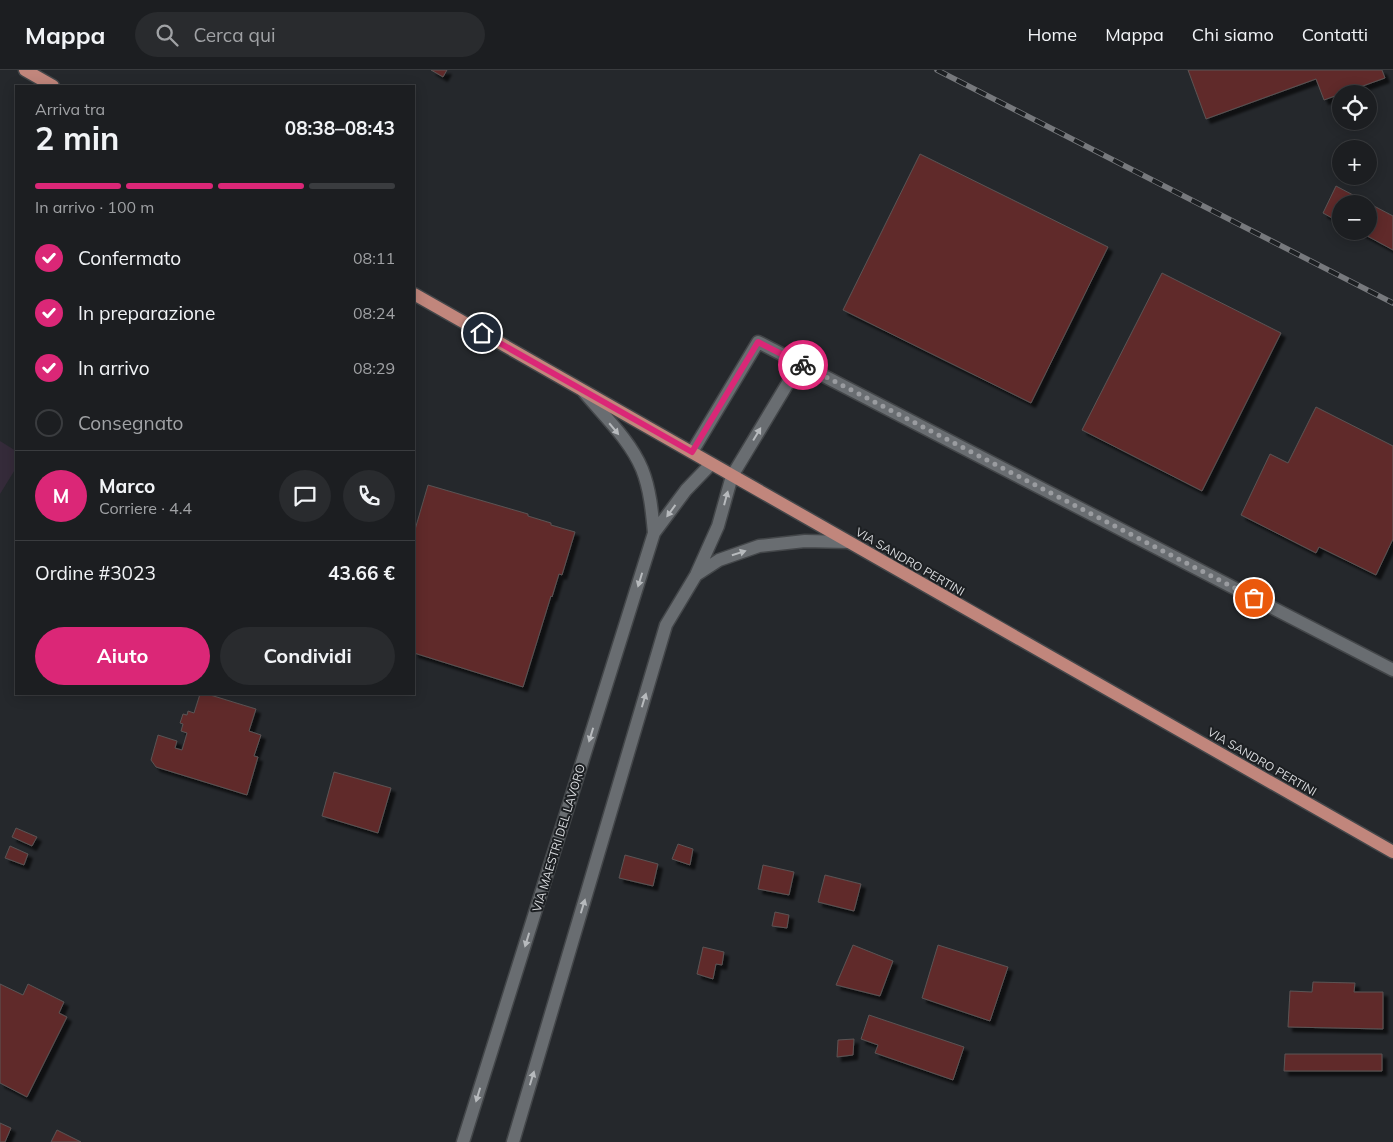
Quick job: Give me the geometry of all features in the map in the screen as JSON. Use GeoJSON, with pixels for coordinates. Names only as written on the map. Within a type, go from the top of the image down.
{"type":"FeatureCollection","features":[{"type":"Feature","properties":{"kind":"main road"},"geometry":{"type":"LineString","coordinates":[[25,70],[51,85]]}},
{"type":"Feature","properties":{"kind":"main road","name":"VIA SANDRO PERTINI"},"geometry":{"type":"LineString","coordinates":[[415,295],[1393,852]]}},
{"type":"Feature","properties":{"kind":"street"},"geometry":{"type":"LineString","coordinates":[[692,452],[758,342],[1393,670]]}},
{"type":"Feature","properties":{"kind":"street"},"geometry":{"type":"LineString","coordinates":[[513,1142],[666,625],[696,575],[718,526],[732,476],[800,364]]}},
{"type":"Feature","properties":{"kind":"street","name":"VIA MAESTRI DEL LAVORO"},"geometry":{"type":"LineString","coordinates":[[583,391],[628,444],[642,468],[651,498],[654,533]]}},
{"type":"Feature","properties":{"kind":"street","name":"VIA MAESTRI DEL LAVORO"},"geometry":{"type":"LineString","coordinates":[[463,1142],[654,533],[686,490],[711,464]]}},
{"type":"Feature","properties":{"kind":"street"},"geometry":{"type":"LineString","coordinates":[[696,575],[719,560],[759,546],[805,541],[848,542]]}},
{"type":"Feature","properties":{"kind":"shaded area"},"geometry":{"type":"Polygon","coordinates":[[[0,441],[15,450],[15,470],[0,494],[0,441]]]}},
{"type":"Feature","properties":{"kind":"building"},"geometry":{"type":"Polygon","coordinates":[[[431,70],[447,70],[443,77],[431,70]]]}},
{"type":"Feature","properties":{"kind":"building"},"geometry":{"type":"Polygon","coordinates":[[[1188,70],[1382,70],[1385,78],[1366,85],[1332,85],[1332,97],[1324,100],[1316,79],[1206,119],[1188,70]]]}},
{"type":"Feature","properties":{"kind":"building"},"geometry":{"type":"Polygon","coordinates":[[[920,154],[1108,247],[1031,403],[843,310],[920,154]]]}},
{"type":"Feature","properties":{"kind":"building"},"geometry":{"type":"Polygon","coordinates":[[[1336,186],[1353,195],[1332,195],[1332,218],[1323,213],[1336,186]]]}},
{"type":"Feature","properties":{"kind":"building"},"geometry":{"type":"Polygon","coordinates":[[[1377,208],[1393,216],[1393,250],[1375,240],[1377,240],[1377,208]]]}},
{"type":"Feature","properties":{"kind":"building"},"geometry":{"type":"Polygon","coordinates":[[[1162,273],[1281,333],[1202,491],[1082,430],[1162,273]]]}},
{"type":"Feature","properties":{"kind":"building"},"geometry":{"type":"Polygon","coordinates":[[[1316,407],[1393,446],[1393,539],[1376,575],[1319,547],[1316,553],[1241,515],[1270,454],[1288,463],[1316,407]]]}},
{"type":"Feature","properties":{"kind":"building"},"geometry":{"type":"Polygon","coordinates":[[[428,485],[528,514],[528,516],[551,523],[551,525],[575,532],[562,575],[559,574],[551,596],[523,687],[415,653],[415,530],[428,485]]]}},
{"type":"Feature","properties":{"kind":"building"},"geometry":{"type":"Polygon","coordinates":[[[200,695],[210,695],[256,709],[249,731],[261,735],[254,756],[258,757],[247,795],[156,767],[151,760],[158,735],[177,741],[175,748],[182,750],[187,733],[181,731],[183,724],[180,723],[183,714],[187,715],[188,711],[194,713],[200,695]]]}},
{"type":"Feature","properties":{"kind":"building"},"geometry":{"type":"Polygon","coordinates":[[[334,772],[391,788],[378,833],[322,816],[334,772]]]}},
{"type":"Feature","properties":{"kind":"building"},"geometry":{"type":"Polygon","coordinates":[[[16,828],[37,837],[32,846],[12,837],[16,828]]]}},
{"type":"Feature","properties":{"kind":"building"},"geometry":{"type":"Polygon","coordinates":[[[678,844],[693,849],[690,865],[672,859],[678,844]]]}},
{"type":"Feature","properties":{"kind":"building"},"geometry":{"type":"Polygon","coordinates":[[[10,846],[28,854],[24,865],[5,858],[10,846]]]}},
{"type":"Feature","properties":{"kind":"building"},"geometry":{"type":"Polygon","coordinates":[[[625,855],[658,864],[653,886],[619,878],[625,855]]]}},
{"type":"Feature","properties":{"kind":"building"},"geometry":{"type":"Polygon","coordinates":[[[763,865],[794,872],[789,895],[758,889],[763,865]]]}},
{"type":"Feature","properties":{"kind":"building"},"geometry":{"type":"Polygon","coordinates":[[[825,875],[861,884],[854,911],[818,902],[825,875]]]}},
{"type":"Feature","properties":{"kind":"building"},"geometry":{"type":"Polygon","coordinates":[[[775,912],[789,915],[787,928],[772,926],[775,912]]]}},
{"type":"Feature","properties":{"kind":"building"},"geometry":{"type":"Polygon","coordinates":[[[853,945],[893,961],[880,996],[836,985],[853,945]]]}},
{"type":"Feature","properties":{"kind":"building"},"geometry":{"type":"Polygon","coordinates":[[[938,945],[1008,967],[990,1021],[922,998],[938,945]]]}},
{"type":"Feature","properties":{"kind":"building"},"geometry":{"type":"Polygon","coordinates":[[[703,947],[724,952],[722,965],[716,964],[713,979],[697,974],[703,947]]]}},
{"type":"Feature","properties":{"kind":"building"},"geometry":{"type":"Polygon","coordinates":[[[1313,982],[1355,983],[1354,992],[1383,992],[1383,1029],[1288,1027],[1290,991],[1312,992],[1313,982]]]}},
{"type":"Feature","properties":{"kind":"building"},"geometry":{"type":"Polygon","coordinates":[[[0,984],[23,995],[28,984],[64,1002],[59,1013],[67,1017],[27,1097],[0,1083],[0,984]]]}},
{"type":"Feature","properties":{"kind":"building"},"geometry":{"type":"Polygon","coordinates":[[[869,1015],[964,1047],[953,1080],[875,1053],[878,1045],[861,1039],[869,1015]]]}},
{"type":"Feature","properties":{"kind":"building"},"geometry":{"type":"Polygon","coordinates":[[[854,1039],[853,1055],[837,1057],[838,1040],[854,1039]]]}},
{"type":"Feature","properties":{"kind":"building"},"geometry":{"type":"Polygon","coordinates":[[[1285,1054],[1382,1054],[1382,1071],[1284,1071],[1285,1054]]]}},
{"type":"Feature","properties":{"kind":"building"},"geometry":{"type":"Polygon","coordinates":[[[0,1123],[11,1128],[5,1142],[0,1142],[0,1123]]]}},
{"type":"Feature","properties":{"kind":"building"},"geometry":{"type":"Polygon","coordinates":[[[57,1130],[81,1142],[51,1142],[57,1130]]]}},
{"type":"Feature","properties":{"kind":"railway"},"geometry":{"type":"LineString","coordinates":[[937,70],[1393,303]]}},
{"type":"Feature","properties":{"kind":"way so far"},"geometry":{"type":"LineString","coordinates":[[803,365],[1254,598]]}},
{"type":"Feature","properties":{"kind":"route"},"geometry":{"type":"LineString","coordinates":[[482,333],[692,452],[758,342],[803,365]]}}]}
